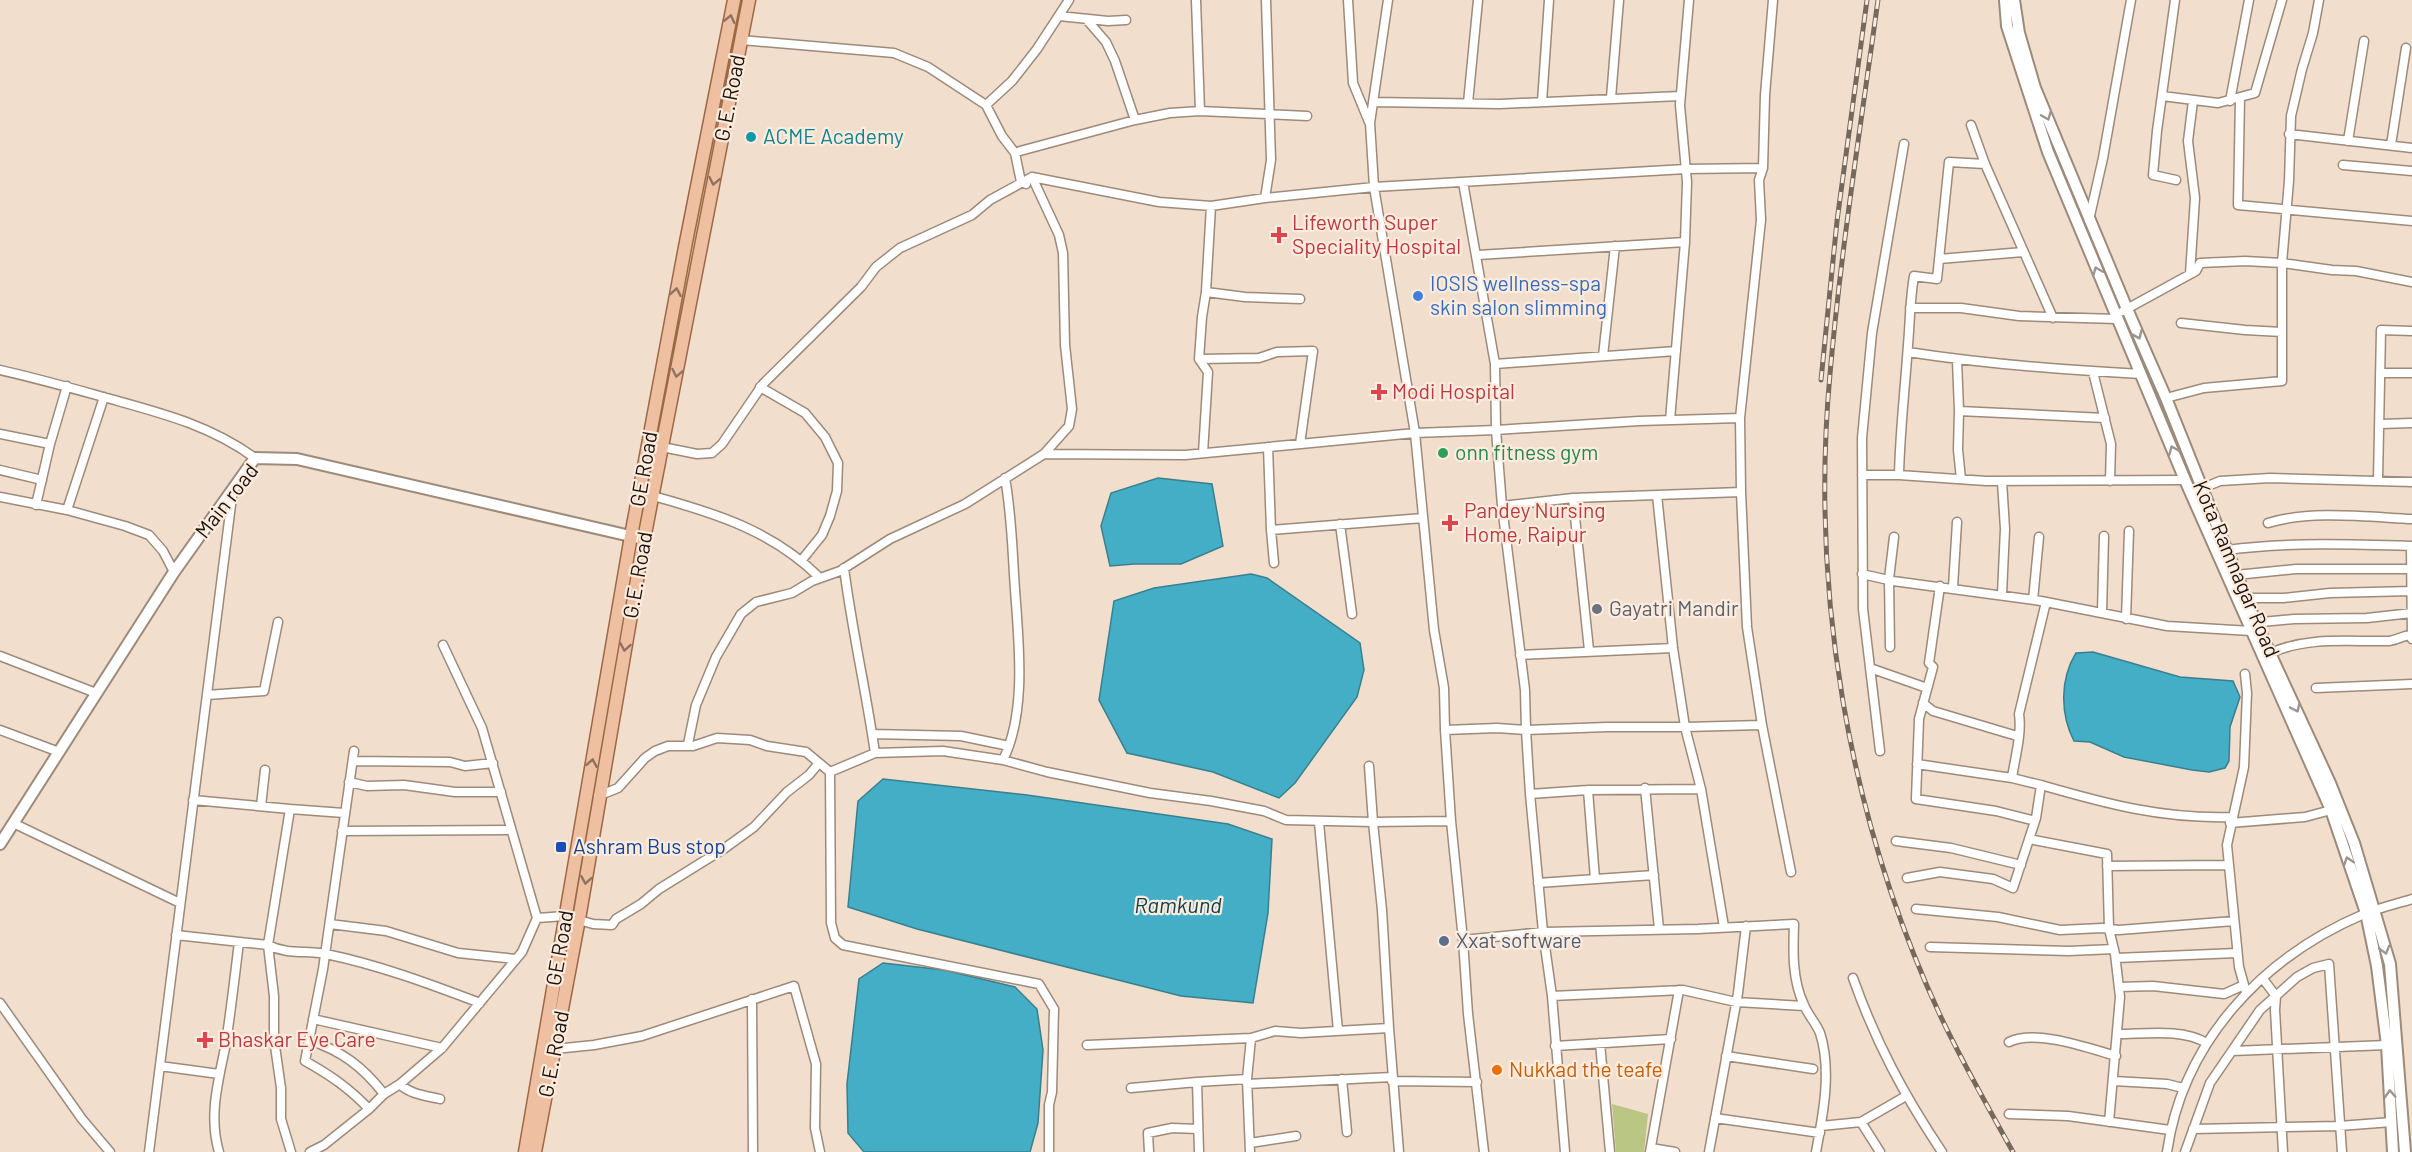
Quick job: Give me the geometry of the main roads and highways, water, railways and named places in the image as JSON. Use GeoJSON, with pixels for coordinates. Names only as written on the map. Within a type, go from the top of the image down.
{"type":"FeatureCollection","features":[{"type":"Feature","properties":{"kind":"main road","name":"GE Road"},"geometry":{"type":"LineString","coordinates":[[525,1152],[631,536],[684,247],[734,0]]}},
{"type":"Feature","properties":{"kind":"main road","name":"G.E. Road"},"geometry":{"type":"LineString","coordinates":[[535,1152],[579,919],[644,539],[749,0]]}},
{"type":"Feature","properties":{"kind":"water"},"geometry":{"type":"Polygon","coordinates":[[[1158,478],[1212,484],[1223,546],[1181,564],[1110,566],[1101,526],[1111,493],[1158,478]]]}},
{"type":"Feature","properties":{"kind":"water"},"geometry":{"type":"Polygon","coordinates":[[[1251,574],[1267,578],[1360,643],[1364,670],[1357,697],[1295,783],[1279,798],[1213,772],[1127,753],[1099,700],[1114,601],[1154,588],[1251,574]]]}},
{"type":"Feature","properties":{"kind":"water"},"geometry":{"type":"Polygon","coordinates":[[[2093,652],[2180,677],[2233,681],[2240,697],[2230,727],[2229,761],[2225,768],[2209,772],[2192,770],[2124,757],[2090,742],[2074,741],[2069,731],[2064,708],[2067,674],[2076,653],[2093,652]]]}},
{"type":"Feature","properties":{"kind":"water","name":"Ramkund"},"geometry":{"type":"Polygon","coordinates":[[[883,779],[1027,795],[1228,824],[1272,839],[1268,913],[1253,1003],[1181,996],[917,929],[848,907],[858,801],[883,779]]]}},
{"type":"Feature","properties":{"kind":"water"},"geometry":{"type":"Polygon","coordinates":[[[883,963],[944,970],[1015,987],[1037,1009],[1043,1050],[1038,1123],[1030,1152],[864,1152],[848,1133],[847,1084],[859,979],[883,963]]]}},
{"type":"Feature","properties":{"kind":"railway"},"geometry":{"type":"LineString","coordinates":[[1821,380],[1837,221],[1867,0]]}},
{"type":"Feature","properties":{"kind":"railway"},"geometry":{"type":"LineString","coordinates":[[1878,0],[1846,233],[1830,374],[1825,456],[1826,538],[1832,620],[1843,702],[1859,782],[1881,862],[1908,940],[1940,1015],[2013,1152]]}},
{"type":"Feature","properties":{"kind":"place","name":"ACME Academy"},"geometry":{"type":"Point","coordinates":[751,137]}},
{"type":"Feature","properties":{"kind":"place","name":"Lifeworth Super Speciality Hospital"},"geometry":{"type":"Point","coordinates":[1279,235]}},
{"type":"Feature","properties":{"kind":"place","name":"IOSIS wellness-spa skin salon slimming"},"geometry":{"type":"Point","coordinates":[1418,296]}},
{"type":"Feature","properties":{"kind":"place","name":"Modi Hospital"},"geometry":{"type":"Point","coordinates":[1379,392]}},
{"type":"Feature","properties":{"kind":"place","name":"onn fitness gym"},"geometry":{"type":"Point","coordinates":[1443,453]}},
{"type":"Feature","properties":{"kind":"place","name":"Pandey Nursing Home, Raipur"},"geometry":{"type":"Point","coordinates":[1450,523]}},
{"type":"Feature","properties":{"kind":"place","name":"Gayatri Mandir"},"geometry":{"type":"Point","coordinates":[1597,609]}},
{"type":"Feature","properties":{"kind":"place","name":"Ashram Bus stop"},"geometry":{"type":"Point","coordinates":[561,847]}},
{"type":"Feature","properties":{"kind":"place","name":"Xxat software"},"geometry":{"type":"Point","coordinates":[1444,941]}},
{"type":"Feature","properties":{"kind":"place","name":"Bhaskar Eye Care"},"geometry":{"type":"Point","coordinates":[205,1040]}},
{"type":"Feature","properties":{"kind":"place","name":"Nukkad the teafe"},"geometry":{"type":"Point","coordinates":[1497,1070]}}]}
